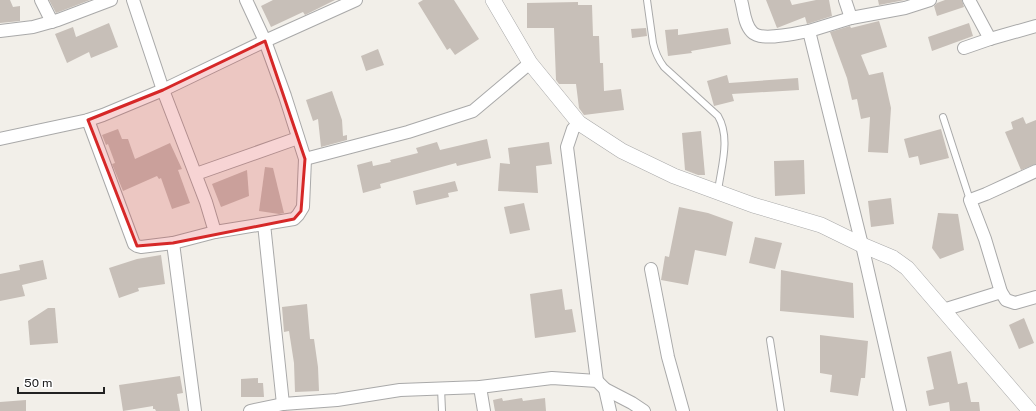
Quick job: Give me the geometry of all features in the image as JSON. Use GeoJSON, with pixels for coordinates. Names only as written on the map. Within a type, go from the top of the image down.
{"type":"FeatureCollection","features":[{"type":"Feature","properties":{"kind":"street"},"geometry":{"type":"LineString","coordinates":[[41,0],[52,22]]}},
{"type":"Feature","properties":{"kind":"street"},"geometry":{"type":"LineString","coordinates":[[0,30],[34,27],[52,22],[111,0]]}},
{"type":"Feature","properties":{"kind":"street"},"geometry":{"type":"LineString","coordinates":[[133,0],[163,90],[196,174],[215,232]]}},
{"type":"Feature","properties":{"kind":"street"},"geometry":{"type":"LineString","coordinates":[[88,120],[134,244],[137,246],[142,247],[173,243],[215,232],[294,218],[301,211],[303,203],[305,159],[285,96],[265,41],[246,0]]}},
{"type":"Feature","properties":{"kind":"street"},"geometry":{"type":"LineString","coordinates":[[493,0],[530,63],[578,123],[622,151],[674,176],[753,205],[821,225],[893,258],[907,268],[1030,406]]}},
{"type":"Feature","properties":{"kind":"street"},"geometry":{"type":"LineString","coordinates":[[741,0],[746,21],[752,32],[756,35],[768,37],[809,31],[851,18],[905,8],[930,0]]}},
{"type":"Feature","properties":{"kind":"street"},"geometry":{"type":"LineString","coordinates":[[845,0],[851,18]]}},
{"type":"Feature","properties":{"kind":"street"},"geometry":{"type":"LineString","coordinates":[[969,0],[990,39]]}},
{"type":"Feature","properties":{"kind":"street"},"geometry":{"type":"LineString","coordinates":[[0,139],[88,120],[163,90],[350,1]]}},
{"type":"Feature","properties":{"kind":"street"},"geometry":{"type":"LineString","coordinates":[[964,48],[1036,26]]}},
{"type":"Feature","properties":{"kind":"street"},"geometry":{"type":"LineString","coordinates":[[809,31],[862,245],[900,411]]}},
{"type":"Feature","properties":{"kind":"street"},"geometry":{"type":"LineString","coordinates":[[305,159],[408,132],[473,111],[530,63]]}},
{"type":"Feature","properties":{"kind":"street"},"geometry":{"type":"LineString","coordinates":[[578,123],[573,129],[567,147],[601,385],[610,411]]}},
{"type":"Feature","properties":{"kind":"street"},"geometry":{"type":"LineString","coordinates":[[196,174],[298,138]]}},
{"type":"Feature","properties":{"kind":"street"},"geometry":{"type":"LineString","coordinates":[[1036,172],[970,200],[1001,292],[1006,300],[1015,303],[1036,297]]}},
{"type":"Feature","properties":{"kind":"street"},"geometry":{"type":"LineString","coordinates":[[264,224],[283,404]]}},
{"type":"Feature","properties":{"kind":"street"},"geometry":{"type":"LineString","coordinates":[[173,243],[195,411]]}},
{"type":"Feature","properties":{"kind":"street"},"geometry":{"type":"LineString","coordinates":[[651,269],[668,356],[683,411]]}},
{"type":"Feature","properties":{"kind":"street"},"geometry":{"type":"LineString","coordinates":[[943,310],[1001,292]]}},
{"type":"Feature","properties":{"kind":"street"},"geometry":{"type":"LineString","coordinates":[[250,411],[283,404],[337,405],[400,390],[480,387],[552,378],[601,385],[644,411]]}},
{"type":"Feature","properties":{"kind":"street"},"geometry":{"type":"LineString","coordinates":[[480,387],[484,411]]}},
{"type":"Feature","properties":{"kind":"lane"},"geometry":{"type":"LineString","coordinates":[[647,0],[653,43],[660,62],[718,116],[723,125],[725,142],[718,192]]}},
{"type":"Feature","properties":{"kind":"lane"},"geometry":{"type":"LineString","coordinates":[[943,117],[970,200]]}},
{"type":"Feature","properties":{"kind":"lane"},"geometry":{"type":"LineString","coordinates":[[770,340],[780,411]]}},
{"type":"Feature","properties":{"kind":"lane"},"geometry":{"type":"LineString","coordinates":[[441,388],[442,411]]}},
{"type":"Feature","properties":{"kind":"highlighted area"},"geometry":{"type":"Polygon","coordinates":[[[265,41],[305,159],[301,211],[294,219],[173,243],[137,246],[88,120],[163,90],[265,41]]]}},
{"type":"Feature","properties":{"kind":"building"},"geometry":{"type":"Polygon","coordinates":[[[0,0],[10,0],[13,7],[20,6],[20,21],[0,23],[0,0]]]}},
{"type":"Feature","properties":{"kind":"building"},"geometry":{"type":"Polygon","coordinates":[[[49,0],[90,0],[56,13],[49,0]]]}},
{"type":"Feature","properties":{"kind":"building"},"geometry":{"type":"Polygon","coordinates":[[[273,0],[335,0],[305,15],[303,12],[271,27],[261,6],[273,0]]]}},
{"type":"Feature","properties":{"kind":"building"},"geometry":{"type":"Polygon","coordinates":[[[423,0],[454,0],[479,39],[455,55],[450,48],[447,50],[418,3],[423,0]]]}},
{"type":"Feature","properties":{"kind":"building"},"geometry":{"type":"Polygon","coordinates":[[[766,0],[790,0],[792,5],[816,0],[829,0],[832,16],[807,24],[805,17],[777,28],[766,0]]]}},
{"type":"Feature","properties":{"kind":"building"},"geometry":{"type":"Polygon","coordinates":[[[878,0],[905,0],[879,5],[878,0]]]}},
{"type":"Feature","properties":{"kind":"building"},"geometry":{"type":"Polygon","coordinates":[[[945,0],[962,0],[964,7],[937,16],[934,6],[945,0]]]}},
{"type":"Feature","properties":{"kind":"building"},"geometry":{"type":"Polygon","coordinates":[[[578,2],[578,5],[592,5],[593,36],[599,36],[600,63],[603,63],[604,91],[621,89],[624,110],[584,115],[579,108],[576,84],[559,84],[556,80],[554,28],[527,28],[527,3],[578,2]]]}},
{"type":"Feature","properties":{"kind":"building"},"geometry":{"type":"Polygon","coordinates":[[[879,21],[887,47],[861,55],[869,75],[883,72],[891,108],[888,153],[868,152],[870,117],[861,119],[857,99],[852,100],[847,78],[830,32],[850,26],[851,28],[879,21]]]}},
{"type":"Feature","properties":{"kind":"building"},"geometry":{"type":"Polygon","coordinates":[[[109,23],[118,47],[91,58],[89,52],[67,63],[55,34],[73,27],[76,37],[109,23]]]}},
{"type":"Feature","properties":{"kind":"building"},"geometry":{"type":"Polygon","coordinates":[[[969,23],[973,36],[932,51],[928,37],[969,23]]]}},
{"type":"Feature","properties":{"kind":"building"},"geometry":{"type":"Polygon","coordinates":[[[646,28],[647,36],[632,38],[631,29],[646,28]]]}},
{"type":"Feature","properties":{"kind":"building"},"geometry":{"type":"Polygon","coordinates":[[[728,28],[731,44],[691,51],[692,53],[668,56],[665,30],[678,29],[678,35],[728,28]]]}},
{"type":"Feature","properties":{"kind":"building"},"geometry":{"type":"Polygon","coordinates":[[[378,49],[384,65],[366,71],[361,56],[378,49]]]}},
{"type":"Feature","properties":{"kind":"building"},"geometry":{"type":"Polygon","coordinates":[[[727,75],[729,83],[798,78],[799,90],[732,94],[734,101],[714,106],[707,81],[727,75]]]}},
{"type":"Feature","properties":{"kind":"building"},"geometry":{"type":"Polygon","coordinates":[[[332,91],[342,120],[343,136],[347,135],[347,140],[321,147],[318,119],[313,121],[306,100],[332,91]]]}},
{"type":"Feature","properties":{"kind":"building"},"geometry":{"type":"Polygon","coordinates":[[[1023,117],[1026,124],[1036,120],[1036,164],[1021,170],[1005,132],[1013,129],[1011,122],[1023,117]]]}},
{"type":"Feature","properties":{"kind":"building"},"geometry":{"type":"Polygon","coordinates":[[[118,129],[122,139],[128,139],[135,159],[170,143],[182,169],[178,170],[190,203],[172,209],[161,178],[159,179],[157,176],[123,191],[112,164],[115,163],[108,144],[106,145],[102,135],[118,129]]]}},
{"type":"Feature","properties":{"kind":"building"},"geometry":{"type":"Polygon","coordinates":[[[941,129],[949,158],[920,165],[918,156],[909,158],[904,139],[941,129]]]}},
{"type":"Feature","properties":{"kind":"building"},"geometry":{"type":"Polygon","coordinates":[[[701,131],[705,175],[698,175],[685,170],[682,133],[701,131]]]}},
{"type":"Feature","properties":{"kind":"building"},"geometry":{"type":"Polygon","coordinates":[[[487,139],[491,158],[457,166],[456,163],[380,184],[381,188],[363,193],[357,165],[372,161],[373,166],[391,162],[390,160],[418,153],[416,148],[437,142],[440,150],[487,139]]]}},
{"type":"Feature","properties":{"kind":"building"},"geometry":{"type":"Polygon","coordinates":[[[549,142],[552,164],[536,166],[538,193],[498,191],[500,163],[510,164],[508,148],[549,142]]]}},
{"type":"Feature","properties":{"kind":"building"},"geometry":{"type":"Polygon","coordinates":[[[804,160],[805,194],[775,196],[774,161],[804,160]]]}},
{"type":"Feature","properties":{"kind":"building"},"geometry":{"type":"Polygon","coordinates":[[[265,167],[273,168],[284,213],[279,214],[259,211],[265,167]]]}},
{"type":"Feature","properties":{"kind":"building"},"geometry":{"type":"Polygon","coordinates":[[[247,170],[249,196],[221,207],[212,184],[247,170]]]}},
{"type":"Feature","properties":{"kind":"building"},"geometry":{"type":"Polygon","coordinates":[[[455,181],[458,191],[448,193],[449,197],[416,205],[413,191],[455,181]]]}},
{"type":"Feature","properties":{"kind":"building"},"geometry":{"type":"Polygon","coordinates":[[[891,198],[894,224],[871,227],[868,201],[891,198]]]}},
{"type":"Feature","properties":{"kind":"building"},"geometry":{"type":"Polygon","coordinates":[[[524,203],[530,230],[510,234],[504,207],[524,203]]]}},
{"type":"Feature","properties":{"kind":"building"},"geometry":{"type":"Polygon","coordinates":[[[679,207],[708,213],[733,222],[726,256],[695,250],[688,285],[661,280],[665,256],[669,257],[679,207]]]}},
{"type":"Feature","properties":{"kind":"building"},"geometry":{"type":"Polygon","coordinates":[[[938,213],[958,214],[964,250],[940,259],[932,248],[938,213]]]}},
{"type":"Feature","properties":{"kind":"building"},"geometry":{"type":"Polygon","coordinates":[[[755,237],[782,243],[775,269],[749,263],[755,237]]]}},
{"type":"Feature","properties":{"kind":"building"},"geometry":{"type":"Polygon","coordinates":[[[161,255],[165,284],[138,288],[139,291],[119,298],[109,268],[137,259],[161,255]]]}},
{"type":"Feature","properties":{"kind":"building"},"geometry":{"type":"Polygon","coordinates":[[[43,260],[47,279],[22,285],[25,296],[0,301],[0,274],[20,270],[19,265],[43,260]]]}},
{"type":"Feature","properties":{"kind":"building"},"geometry":{"type":"Polygon","coordinates":[[[781,270],[853,283],[854,318],[780,311],[781,270]]]}},
{"type":"Feature","properties":{"kind":"building"},"geometry":{"type":"Polygon","coordinates":[[[562,289],[565,310],[572,309],[576,332],[535,338],[530,294],[562,289]]]}},
{"type":"Feature","properties":{"kind":"building"},"geometry":{"type":"Polygon","coordinates":[[[307,304],[310,339],[314,339],[318,367],[319,391],[295,392],[294,363],[289,331],[284,332],[282,307],[307,304]]]}},
{"type":"Feature","properties":{"kind":"building"},"geometry":{"type":"Polygon","coordinates":[[[48,308],[55,308],[58,343],[30,345],[28,321],[48,308]]]}},
{"type":"Feature","properties":{"kind":"building"},"geometry":{"type":"Polygon","coordinates":[[[1024,318],[1034,343],[1019,349],[1009,325],[1024,318]]]}},
{"type":"Feature","properties":{"kind":"building"},"geometry":{"type":"Polygon","coordinates":[[[820,335],[868,341],[865,378],[861,378],[858,396],[830,392],[832,375],[820,373],[820,335]]]}},
{"type":"Feature","properties":{"kind":"building"},"geometry":{"type":"Polygon","coordinates":[[[951,351],[958,384],[967,382],[971,402],[979,402],[980,411],[950,411],[949,402],[929,406],[926,391],[934,389],[927,357],[951,351]]]}},
{"type":"Feature","properties":{"kind":"building"},"geometry":{"type":"Polygon","coordinates":[[[180,376],[183,393],[177,394],[180,411],[156,411],[153,409],[153,406],[123,411],[119,385],[180,376]]]}},
{"type":"Feature","properties":{"kind":"building"},"geometry":{"type":"Polygon","coordinates":[[[258,378],[258,383],[263,383],[264,397],[241,397],[241,379],[258,378]]]}},
{"type":"Feature","properties":{"kind":"building"},"geometry":{"type":"Polygon","coordinates":[[[502,398],[503,401],[522,398],[523,401],[545,398],[546,411],[495,411],[493,400],[502,398]]]}},
{"type":"Feature","properties":{"kind":"building"},"geometry":{"type":"Polygon","coordinates":[[[26,400],[26,411],[0,411],[0,402],[26,400]]]}}]}
